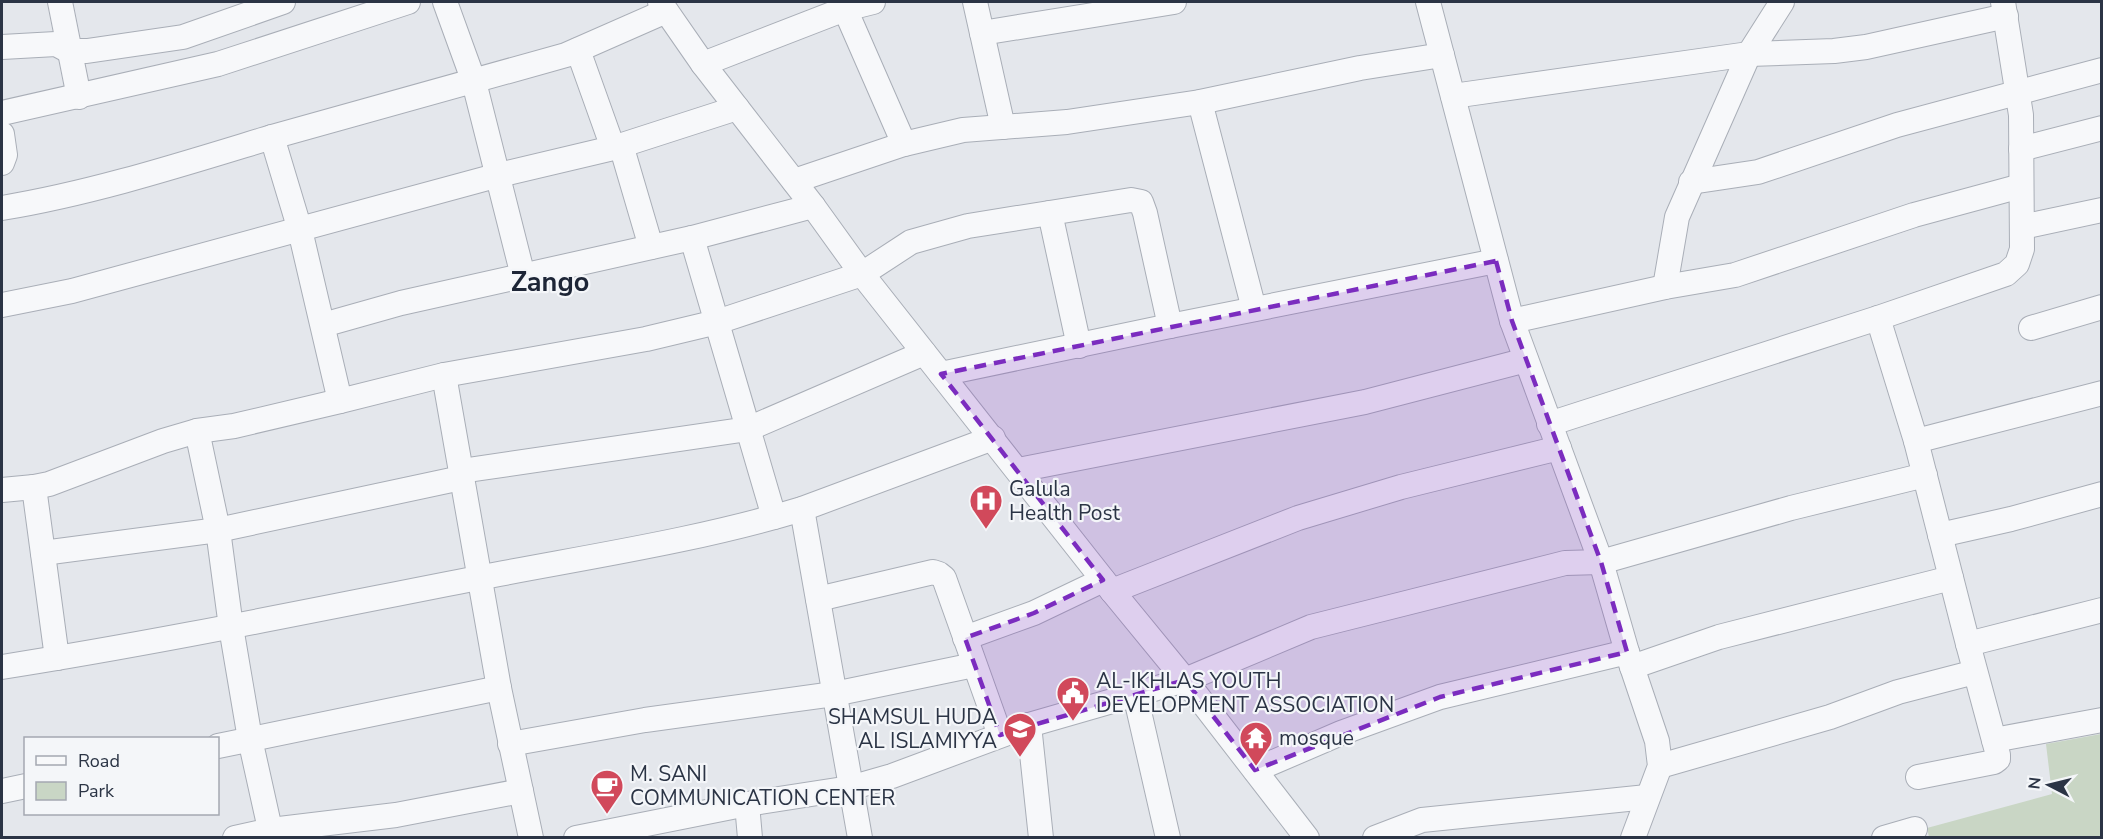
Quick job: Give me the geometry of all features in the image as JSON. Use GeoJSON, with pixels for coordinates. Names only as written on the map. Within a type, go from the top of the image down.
{"type":"FeatureCollection","features":[{"type":"Feature","properties":{"kind":"street"},"geometry":{"type":"LineString","coordinates":[[60,2],[79,97]]}},
{"type":"Feature","properties":{"kind":"street"},"geometry":{"type":"LineString","coordinates":[[2,46],[56,44],[69,51],[87,51],[183,37],[283,2]]}},
{"type":"Feature","properties":{"kind":"street"},"geometry":{"type":"LineString","coordinates":[[2,113],[218,64],[408,2]]}},
{"type":"Feature","properties":{"kind":"street"},"geometry":{"type":"LineString","coordinates":[[445,2],[474,82],[523,276]]}},
{"type":"Feature","properties":{"kind":"street"},"geometry":{"type":"LineString","coordinates":[[703,64],[844,9],[873,2]]}},
{"type":"Feature","properties":{"kind":"street"},"geometry":{"type":"LineString","coordinates":[[975,2],[1003,127]]}},
{"type":"Feature","properties":{"kind":"street"},"geometry":{"type":"LineString","coordinates":[[982,33],[1174,2]]}},
{"type":"Feature","properties":{"kind":"street"},"geometry":{"type":"LineString","coordinates":[[1428,2],[1512,321],[1601,562],[1657,741],[1660,766],[1633,837]]}},
{"type":"Feature","properties":{"kind":"street"},"geometry":{"type":"LineString","coordinates":[[1665,287],[1677,217],[1691,182],[1749,54],[1782,2]]}},
{"type":"Feature","properties":{"kind":"street"},"geometry":{"type":"LineString","coordinates":[[2,208],[37,202],[160,171],[272,137],[566,56],[663,6],[703,64],[813,206],[862,274],[1307,837]]}},
{"type":"Feature","properties":{"kind":"street"},"geometry":{"type":"LineString","coordinates":[[844,9],[904,144]]}},
{"type":"Feature","properties":{"kind":"street"},"geometry":{"type":"LineString","coordinates":[[1453,96],[1749,54],[1834,51],[1866,47],[2004,9],[2021,115],[2022,249],[2017,264],[2006,274],[1878,318],[1549,424]]}},
{"type":"Feature","properties":{"kind":"street"},"geometry":{"type":"LineString","coordinates":[[578,50],[617,147],[651,247]]}},
{"type":"Feature","properties":{"kind":"street"},"geometry":{"type":"LineString","coordinates":[[794,181],[904,144],[963,130],[1067,122],[1200,102],[1360,68],[1442,55]]}},
{"type":"Feature","properties":{"kind":"street"},"geometry":{"type":"LineString","coordinates":[[1691,182],[1758,172],[1897,125],[2102,70]]}},
{"type":"Feature","properties":{"kind":"street"},"geometry":{"type":"LineString","coordinates":[[1200,102],[1254,309]]}},
{"type":"Feature","properties":{"kind":"street"},"geometry":{"type":"LineString","coordinates":[[2,305],[72,291],[499,175],[617,147],[737,108]]}},
{"type":"Feature","properties":{"kind":"street"},"geometry":{"type":"LineString","coordinates":[[2021,149],[2102,128]]}},
{"type":"Feature","properties":{"kind":"street"},"geometry":{"type":"LineString","coordinates":[[2,134],[5,155],[2,163]]}},
{"type":"Feature","properties":{"kind":"street"},"geometry":{"type":"LineString","coordinates":[[272,137],[300,230],[340,401]]}},
{"type":"Feature","properties":{"kind":"street"},"geometry":{"type":"LineString","coordinates":[[1512,321],[1665,287],[1735,275],[1914,215],[2021,186]]}},
{"type":"Feature","properties":{"kind":"street"},"geometry":{"type":"LineString","coordinates":[[2,490],[34,487],[197,431],[234,426],[444,375],[646,339],[717,322],[862,274],[911,242],[968,226],[1131,200],[1141,202],[1145,213],[1170,326]]}},
{"type":"Feature","properties":{"kind":"street"},"geometry":{"type":"LineString","coordinates":[[323,326],[401,303],[692,238],[813,206]]}},
{"type":"Feature","properties":{"kind":"street"},"geometry":{"type":"LineString","coordinates":[[2022,227],[2102,210]]}},
{"type":"Feature","properties":{"kind":"street"},"geometry":{"type":"LineString","coordinates":[[1050,213],[1079,346]]}},
{"type":"Feature","properties":{"kind":"street"},"geometry":{"type":"LineString","coordinates":[[692,238],[774,517]]}},
{"type":"Feature","properties":{"kind":"street"},"geometry":{"type":"LineString","coordinates":[[941,374],[1496,261]]}},
{"type":"Feature","properties":{"kind":"street"},"geometry":{"type":"LineString","coordinates":[[2031,328],[2102,307]]}},
{"type":"Feature","properties":{"kind":"street"},"geometry":{"type":"LineString","coordinates":[[1878,318],[1916,441],[1998,755],[1998,759],[1994,762],[1918,777]]}},
{"type":"Feature","properties":{"kind":"street"},"geometry":{"type":"LineString","coordinates":[[43,553],[218,530],[461,474],[748,429],[924,353]]}},
{"type":"Feature","properties":{"kind":"street"},"geometry":{"type":"LineString","coordinates":[[1018,470],[1365,402],[1526,360]]}},
{"type":"Feature","properties":{"kind":"street"},"geometry":{"type":"LineString","coordinates":[[444,375],[499,688],[531,837]]}},
{"type":"Feature","properties":{"kind":"street"},"geometry":{"type":"LineString","coordinates":[[1916,441],[2102,393]]}},
{"type":"Feature","properties":{"kind":"street"},"geometry":{"type":"LineString","coordinates":[[197,431],[218,530],[231,627],[250,739],[272,834]]}},
{"type":"Feature","properties":{"kind":"street"},"geometry":{"type":"LineString","coordinates":[[2,667],[231,627],[631,549],[774,517],[993,438]]}},
{"type":"Feature","properties":{"kind":"street"},"geometry":{"type":"LineString","coordinates":[[964,638],[1298,518],[1401,487],[1558,448]]}},
{"type":"Feature","properties":{"kind":"street"},"geometry":{"type":"LineString","coordinates":[[576,837],[649,830],[747,804],[850,788],[892,776],[1029,725],[1185,680],[1311,627],[1565,563],[1601,562],[1791,508],[1924,475]]}},
{"type":"Feature","properties":{"kind":"street"},"geometry":{"type":"LineString","coordinates":[[34,487],[57,658]]}},
{"type":"Feature","properties":{"kind":"street"},"geometry":{"type":"LineString","coordinates":[[1940,535],[2011,519],[2102,494]]}},
{"type":"Feature","properties":{"kind":"street"},"geometry":{"type":"LineString","coordinates":[[802,508],[860,837]]}},
{"type":"Feature","properties":{"kind":"street"},"geometry":{"type":"LineString","coordinates":[[818,599],[933,573],[939,574],[944,578],[1000,735]]}},
{"type":"Feature","properties":{"kind":"street"},"geometry":{"type":"LineString","coordinates":[[1255,770],[1341,733],[1440,697],[1630,660],[1951,578]]}},
{"type":"Feature","properties":{"kind":"street"},"geometry":{"type":"LineString","coordinates":[[1968,644],[2102,610]]}},
{"type":"Feature","properties":{"kind":"street"},"geometry":{"type":"LineString","coordinates":[[510,744],[645,720],[834,693],[974,665]]}},
{"type":"Feature","properties":{"kind":"street"},"geometry":{"type":"LineString","coordinates":[[1660,766],[1830,717],[1898,692],[1975,672]]}},
{"type":"Feature","properties":{"kind":"street"},"geometry":{"type":"LineString","coordinates":[[219,746],[499,688]]}},
{"type":"Feature","properties":{"kind":"street"},"geometry":{"type":"LineString","coordinates":[[1135,694],[1168,837]]}},
{"type":"Feature","properties":{"kind":"street"},"geometry":{"type":"LineString","coordinates":[[1994,740],[2102,720]]}},
{"type":"Feature","properties":{"kind":"street"},"geometry":{"type":"LineString","coordinates":[[1029,725],[1041,837]]}},
{"type":"Feature","properties":{"kind":"street"},"geometry":{"type":"LineString","coordinates":[[2,791],[24,786]]}},
{"type":"Feature","properties":{"kind":"street"},"geometry":{"type":"LineString","coordinates":[[235,837],[272,834],[396,815],[520,791]]}},
{"type":"Feature","properties":{"kind":"street"},"geometry":{"type":"LineString","coordinates":[[1375,837],[1422,820],[1647,797]]}},
{"type":"Feature","properties":{"kind":"street"},"geometry":{"type":"LineString","coordinates":[[747,804],[750,837]]}},
{"type":"Feature","properties":{"kind":"street"},"geometry":{"type":"LineString","coordinates":[[1884,837],[1915,829]]}},
{"type":"Feature","properties":{"kind":"highlighted area"},"geometry":{"type":"Polygon","coordinates":[[[1496,261],[1512,321],[1601,562],[1627,652],[1440,697],[1255,770],[1185,680],[1000,735],[965,638],[1034,613],[1103,580],[941,374],[1496,261]]]}},
{"type":"Feature","properties":{"kind":"green space"},"geometry":{"type":"Polygon","coordinates":[[[2101,734],[2101,837],[1929,837],[1927,828],[2052,794],[2046,744],[2101,734]]]}},
{"type":"Feature","properties":{"kind":"place","name":"Galula Health Post"},"geometry":{"type":"Point","coordinates":[986,530]}},
{"type":"Feature","properties":{"kind":"place","name":"AL-IKHLAS YOUTH DEVELOPMENT ASSOCIATION"},"geometry":{"type":"Point","coordinates":[1073,722]}},
{"type":"Feature","properties":{"kind":"place","name":"SHAMSUL HUDA AL ISLAMIYYA"},"geometry":{"type":"Point","coordinates":[1020,758]}},
{"type":"Feature","properties":{"kind":"place","name":"mosque"},"geometry":{"type":"Point","coordinates":[1256,767]}},
{"type":"Feature","properties":{"kind":"place","name":"M. SANI COMMUNICATION CENTER"},"geometry":{"type":"Point","coordinates":[607,815]}},
{"type":"Feature","properties":{"kind":"district","name":"Zango"},"geometry":{"type":"Point","coordinates":[550,282]}}]}
